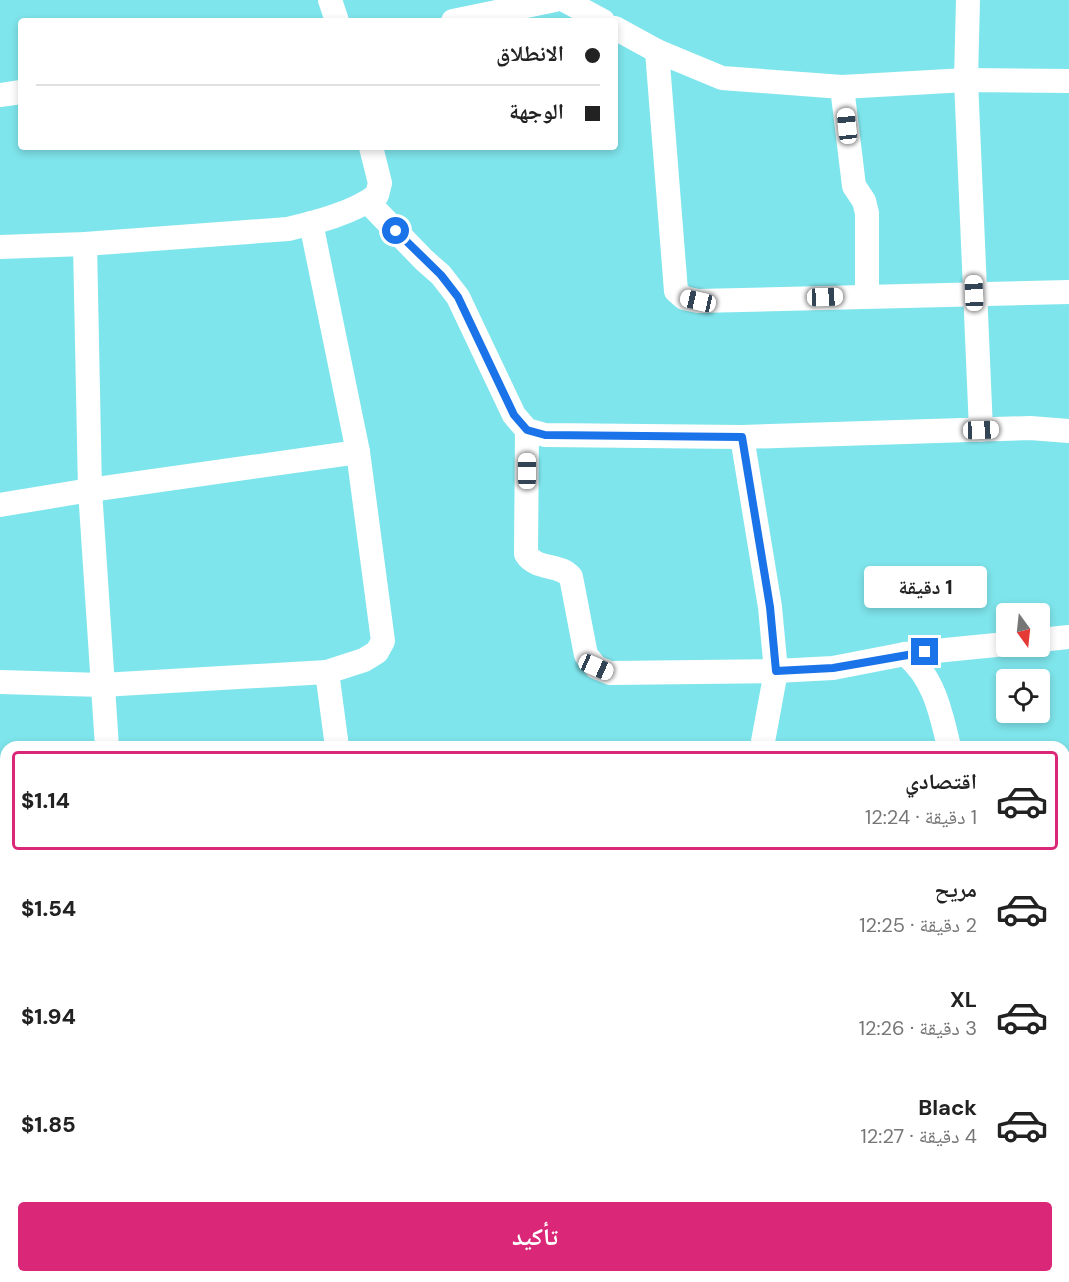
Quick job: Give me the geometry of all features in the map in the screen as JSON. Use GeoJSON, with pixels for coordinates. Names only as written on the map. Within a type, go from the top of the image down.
{"type":"FeatureCollection","features":[{"type":"Feature","properties":{"kind":"street"},"geometry":{"type":"LineString","coordinates":[[330,0],[336,18]]}},
{"type":"Feature","properties":{"kind":"street"},"geometry":{"type":"LineString","coordinates":[[468,18],[555,0]]}},
{"type":"Feature","properties":{"kind":"street"},"geometry":{"type":"LineString","coordinates":[[564,0],[597,18]]}},
{"type":"Feature","properties":{"kind":"street"},"geometry":{"type":"LineString","coordinates":[[968,0],[966,80],[981,430]]}},
{"type":"Feature","properties":{"kind":"street"},"geometry":{"type":"LineString","coordinates":[[618,30],[657,51],[722,78],[842,87],[966,80],[1069,81]]}},
{"type":"Feature","properties":{"kind":"street"},"geometry":{"type":"LineString","coordinates":[[657,51],[676,291],[684,298],[698,301],[1069,292]]}},
{"type":"Feature","properties":{"kind":"street"},"geometry":{"type":"LineString","coordinates":[[842,87],[854,186],[864,201],[867,213],[867,296]]}},
{"type":"Feature","properties":{"kind":"street"},"geometry":{"type":"LineString","coordinates":[[0,95],[18,92]]}},
{"type":"Feature","properties":{"kind":"street"},"geometry":{"type":"LineString","coordinates":[[0,247],[85,244],[288,230],[368,202],[377,195],[380,183],[372,150]]}},
{"type":"Feature","properties":{"kind":"street"},"geometry":{"type":"LineString","coordinates":[[368,202],[441,275],[458,297],[514,415],[527,430],[545,435],[742,437],[1030,429],[1069,431]]}},
{"type":"Feature","properties":{"kind":"street"},"geometry":{"type":"LineString","coordinates":[[0,682],[102,685],[327,672],[364,660],[376,652],[383,641],[358,452],[311,223]]}},
{"type":"Feature","properties":{"kind":"street"},"geometry":{"type":"LineString","coordinates":[[85,244],[90,490],[106,741]]}},
{"type":"Feature","properties":{"kind":"street"},"geometry":{"type":"LineString","coordinates":[[527,430],[526,554],[535,564],[564,571],[571,577],[586,655],[596,667],[610,673],[833,668],[905,654],[996,645]]}},
{"type":"Feature","properties":{"kind":"street"},"geometry":{"type":"LineString","coordinates":[[742,437],[770,607],[776,671],[763,741]]}},
{"type":"Feature","properties":{"kind":"street"},"geometry":{"type":"LineString","coordinates":[[0,505],[358,452]]}},
{"type":"Feature","properties":{"kind":"street"},"geometry":{"type":"LineString","coordinates":[[1050,639],[1069,637]]}},
{"type":"Feature","properties":{"kind":"street"},"geometry":{"type":"LineString","coordinates":[[905,654],[919,665],[930,684],[948,741]]}},
{"type":"Feature","properties":{"kind":"street"},"geometry":{"type":"LineString","coordinates":[[327,672],[336,741]]}},
{"type":"Feature","properties":{"kind":"route"},"geometry":{"type":"LineString","coordinates":[[396,231],[441,275],[458,297],[514,415],[527,430],[545,435],[742,437],[770,607],[776,671],[833,668],[925,652]]}}]}
